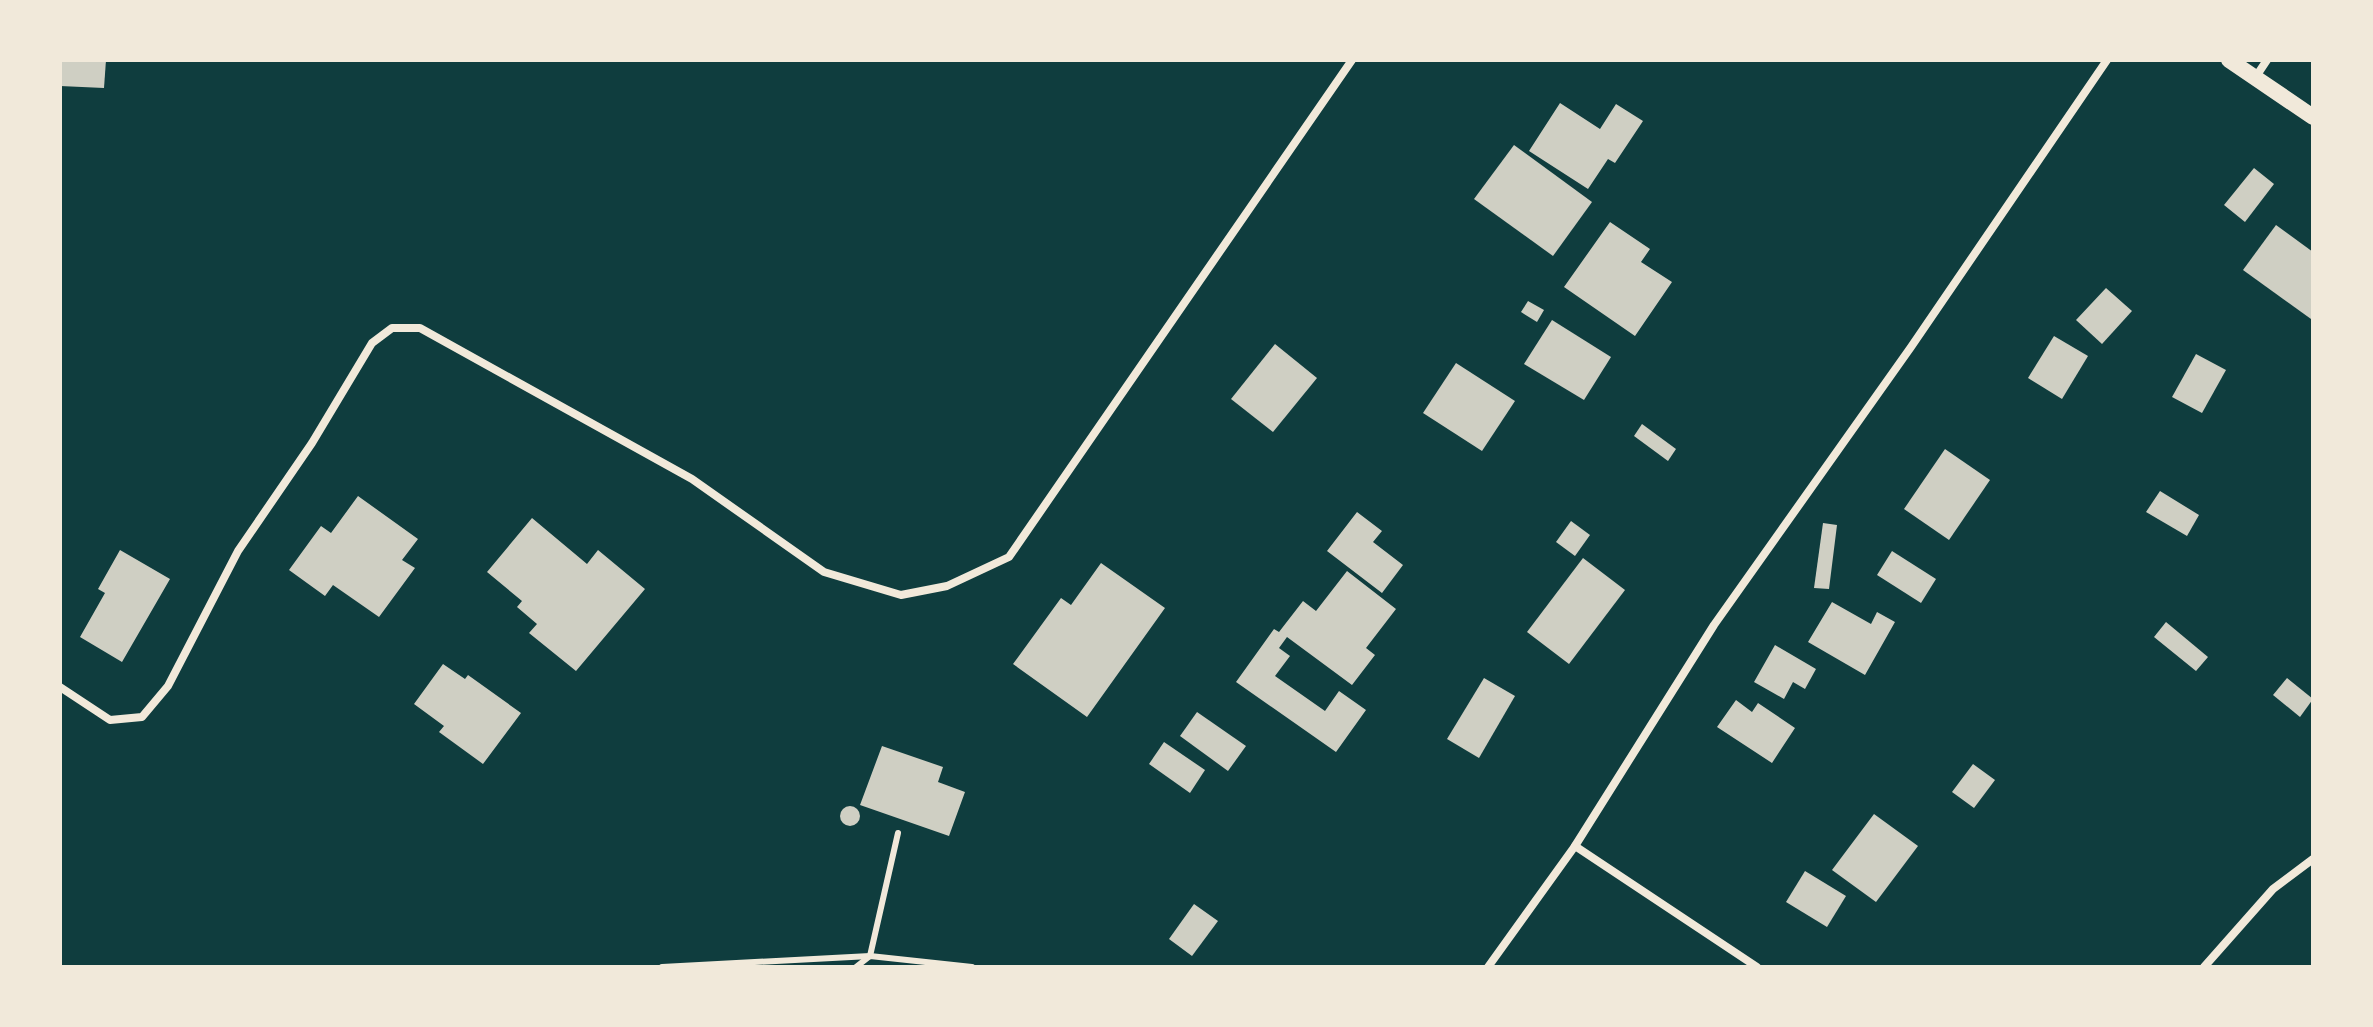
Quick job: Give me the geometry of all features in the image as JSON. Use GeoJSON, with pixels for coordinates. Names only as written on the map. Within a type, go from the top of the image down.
{"type":"FeatureCollection","features":[{"type":"Feature","properties":{"kind":"main road"},"geometry":{"type":"LineString","coordinates":[[2229,60],[2313,117]]}},
{"type":"Feature","properties":{"kind":"street"},"geometry":{"type":"LineString","coordinates":[[60,687],[110,720],[142,717],[168,686],[238,551],[312,443],[372,343],[392,328],[420,328],[679,472],[824,572],[901,595],[947,586],[1009,557],[1352,60]]}},
{"type":"Feature","properties":{"kind":"street"},"geometry":{"type":"LineString","coordinates":[[1488,967],[1575,846],[1714,625],[1911,347],[2107,60]]}},
{"type":"Feature","properties":{"kind":"street"},"geometry":{"type":"LineString","coordinates":[[2254,78],[2267,60]]}},
{"type":"Feature","properties":{"kind":"street"},"geometry":{"type":"LineString","coordinates":[[1575,846],[1757,967]]}},
{"type":"Feature","properties":{"kind":"street"},"geometry":{"type":"LineString","coordinates":[[2204,967],[2273,889],[2313,859]]}},
{"type":"Feature","properties":{"kind":"lane"},"geometry":{"type":"LineString","coordinates":[[856,967],[870,956],[898,833]]}},
{"type":"Feature","properties":{"kind":"lane"},"geometry":{"type":"LineString","coordinates":[[662,967],[870,956],[972,967]]}},
{"type":"Feature","properties":{"kind":"building"},"geometry":{"type":"Polygon","coordinates":[[[60,60],[106,60],[104,88],[60,86],[60,60]]]}},
{"type":"Feature","properties":{"kind":"building"},"geometry":{"type":"Polygon","coordinates":[[[1560,103],[1600,129],[1616,104],[1643,121],[1615,163],[1608,159],[1588,189],[1529,151],[1560,103]]]}},
{"type":"Feature","properties":{"kind":"building"},"geometry":{"type":"Polygon","coordinates":[[[1514,145],[1592,202],[1553,256],[1474,199],[1514,145]]]}},
{"type":"Feature","properties":{"kind":"building"},"geometry":{"type":"Polygon","coordinates":[[[2254,168],[2274,184],[2245,222],[2224,205],[2254,168]]]}},
{"type":"Feature","properties":{"kind":"building"},"geometry":{"type":"Polygon","coordinates":[[[1610,222],[1650,249],[1641,262],[1672,282],[1635,336],[1564,287],[1610,222]]]}},
{"type":"Feature","properties":{"kind":"building"},"geometry":{"type":"Polygon","coordinates":[[[2276,225],[2313,252],[2311,319],[2243,270],[2276,225]]]}},
{"type":"Feature","properties":{"kind":"building"},"geometry":{"type":"Polygon","coordinates":[[[2106,288],[2132,311],[2102,344],[2076,320],[2106,288]]]}},
{"type":"Feature","properties":{"kind":"building"},"geometry":{"type":"Polygon","coordinates":[[[1528,301],[1544,310],[1537,322],[1521,312],[1528,301]]]}},
{"type":"Feature","properties":{"kind":"building"},"geometry":{"type":"Polygon","coordinates":[[[1552,320],[1611,357],[1584,400],[1524,364],[1552,320]]]}},
{"type":"Feature","properties":{"kind":"building"},"geometry":{"type":"Polygon","coordinates":[[[2054,336],[2088,356],[2062,399],[2028,378],[2054,336]]]}},
{"type":"Feature","properties":{"kind":"building"},"geometry":{"type":"Polygon","coordinates":[[[1275,344],[1317,378],[1273,432],[1231,399],[1275,344]]]}},
{"type":"Feature","properties":{"kind":"building"},"geometry":{"type":"Polygon","coordinates":[[[2196,354],[2226,370],[2202,413],[2172,397],[2196,354]]]}},
{"type":"Feature","properties":{"kind":"building"},"geometry":{"type":"Polygon","coordinates":[[[1456,363],[1515,401],[1482,451],[1423,413],[1456,363]]]}},
{"type":"Feature","properties":{"kind":"building"},"geometry":{"type":"Polygon","coordinates":[[[1642,424],[1676,449],[1668,461],[1634,436],[1642,424]]]}},
{"type":"Feature","properties":{"kind":"building"},"geometry":{"type":"Polygon","coordinates":[[[1945,449],[1990,480],[1949,540],[1904,509],[1945,449]]]}},
{"type":"Feature","properties":{"kind":"building"},"geometry":{"type":"Polygon","coordinates":[[[2160,491],[2199,515],[2187,536],[2146,512],[2160,491]]]}},
{"type":"Feature","properties":{"kind":"building"},"geometry":{"type":"Polygon","coordinates":[[[358,496],[418,539],[402,560],[415,568],[379,617],[333,585],[325,596],[289,570],[321,526],[331,533],[358,496]]]}},
{"type":"Feature","properties":{"kind":"building"},"geometry":{"type":"Polygon","coordinates":[[[1357,512],[1382,531],[1373,542],[1403,565],[1382,593],[1327,551],[1357,512]]]}},
{"type":"Feature","properties":{"kind":"building"},"geometry":{"type":"Polygon","coordinates":[[[532,518],[587,564],[598,550],[645,589],[576,671],[529,633],[537,624],[517,607],[522,601],[487,572],[532,518]]]}},
{"type":"Feature","properties":{"kind":"building"},"geometry":{"type":"Polygon","coordinates":[[[1571,521],[1590,535],[1575,556],[1556,542],[1571,521]]]}},
{"type":"Feature","properties":{"kind":"building"},"geometry":{"type":"Polygon","coordinates":[[[1823,523],[1837,525],[1829,589],[1814,588],[1823,523]]]}},
{"type":"Feature","properties":{"kind":"building"},"geometry":{"type":"Polygon","coordinates":[[[120,550],[170,579],[122,662],[80,637],[105,593],[98,589],[120,550]]]}},
{"type":"Feature","properties":{"kind":"building"},"geometry":{"type":"Polygon","coordinates":[[[1892,551],[1936,579],[1921,603],[1877,575],[1892,551]]]}},
{"type":"Feature","properties":{"kind":"building"},"geometry":{"type":"Polygon","coordinates":[[[1583,558],[1625,590],[1569,664],[1527,632],[1583,558]]]}},
{"type":"Feature","properties":{"kind":"building"},"geometry":{"type":"Polygon","coordinates":[[[1101,563],[1165,608],[1087,717],[1013,664],[1061,598],[1071,605],[1101,563]]]}},
{"type":"Feature","properties":{"kind":"building"},"geometry":{"type":"Polygon","coordinates":[[[1347,571],[1396,609],[1366,648],[1375,655],[1352,685],[1287,637],[1279,648],[1290,656],[1275,676],[1325,711],[1339,691],[1366,710],[1336,752],[1236,682],[1274,629],[1279,632],[1303,601],[1316,611],[1347,571]]]}},
{"type":"Feature","properties":{"kind":"building"},"geometry":{"type":"Polygon","coordinates":[[[1832,602],[1871,624],[1877,612],[1895,622],[1865,675],[1808,642],[1832,602]]]}},
{"type":"Feature","properties":{"kind":"building"},"geometry":{"type":"Polygon","coordinates":[[[2166,622],[2208,657],[2196,671],[2154,637],[2166,622]]]}},
{"type":"Feature","properties":{"kind":"building"},"geometry":{"type":"Polygon","coordinates":[[[1775,645],[1816,669],[1805,689],[1793,682],[1784,699],[1754,682],[1775,645]]]}},
{"type":"Feature","properties":{"kind":"building"},"geometry":{"type":"Polygon","coordinates":[[[443,664],[465,679],[468,675],[521,713],[483,764],[439,732],[444,726],[414,704],[443,664]]]}},
{"type":"Feature","properties":{"kind":"building"},"geometry":{"type":"Polygon","coordinates":[[[1484,678],[1515,696],[1479,758],[1447,739],[1484,678]]]}},
{"type":"Feature","properties":{"kind":"building"},"geometry":{"type":"Polygon","coordinates":[[[2287,678],[2313,699],[2300,717],[2273,695],[2287,678]]]}},
{"type":"Feature","properties":{"kind":"building"},"geometry":{"type":"Polygon","coordinates":[[[1736,700],[1752,712],[1758,703],[1795,728],[1772,763],[1717,727],[1736,700]]]}},
{"type":"Feature","properties":{"kind":"building"},"geometry":{"type":"Polygon","coordinates":[[[1197,712],[1246,746],[1228,771],[1180,736],[1197,712]]]}},
{"type":"Feature","properties":{"kind":"building"},"geometry":{"type":"Polygon","coordinates":[[[1164,742],[1205,770],[1190,793],[1149,764],[1164,742]]]}},
{"type":"Feature","properties":{"kind":"building"},"geometry":{"type":"Polygon","coordinates":[[[882,746],[943,767],[938,782],[965,792],[949,836],[860,805],[882,746]]]}},
{"type":"Feature","properties":{"kind":"building"},"geometry":{"type":"Polygon","coordinates":[[[1973,764],[1995,780],[1974,808],[1952,792],[1973,764]]]}},
{"type":"Feature","properties":{"kind":"building"},"geometry":{"type":"Polygon","coordinates":[[[850,806],[857,809],[860,816],[857,823],[850,826],[843,823],[840,816],[843,809],[850,806]]]}},
{"type":"Feature","properties":{"kind":"building"},"geometry":{"type":"Polygon","coordinates":[[[1874,814],[1918,846],[1876,902],[1832,870],[1874,814]]]}},
{"type":"Feature","properties":{"kind":"building"},"geometry":{"type":"Polygon","coordinates":[[[1805,871],[1846,896],[1827,927],[1786,902],[1805,871]]]}},
{"type":"Feature","properties":{"kind":"building"},"geometry":{"type":"Polygon","coordinates":[[[1194,904],[1218,921],[1192,956],[1169,939],[1194,904]]]}}]}
